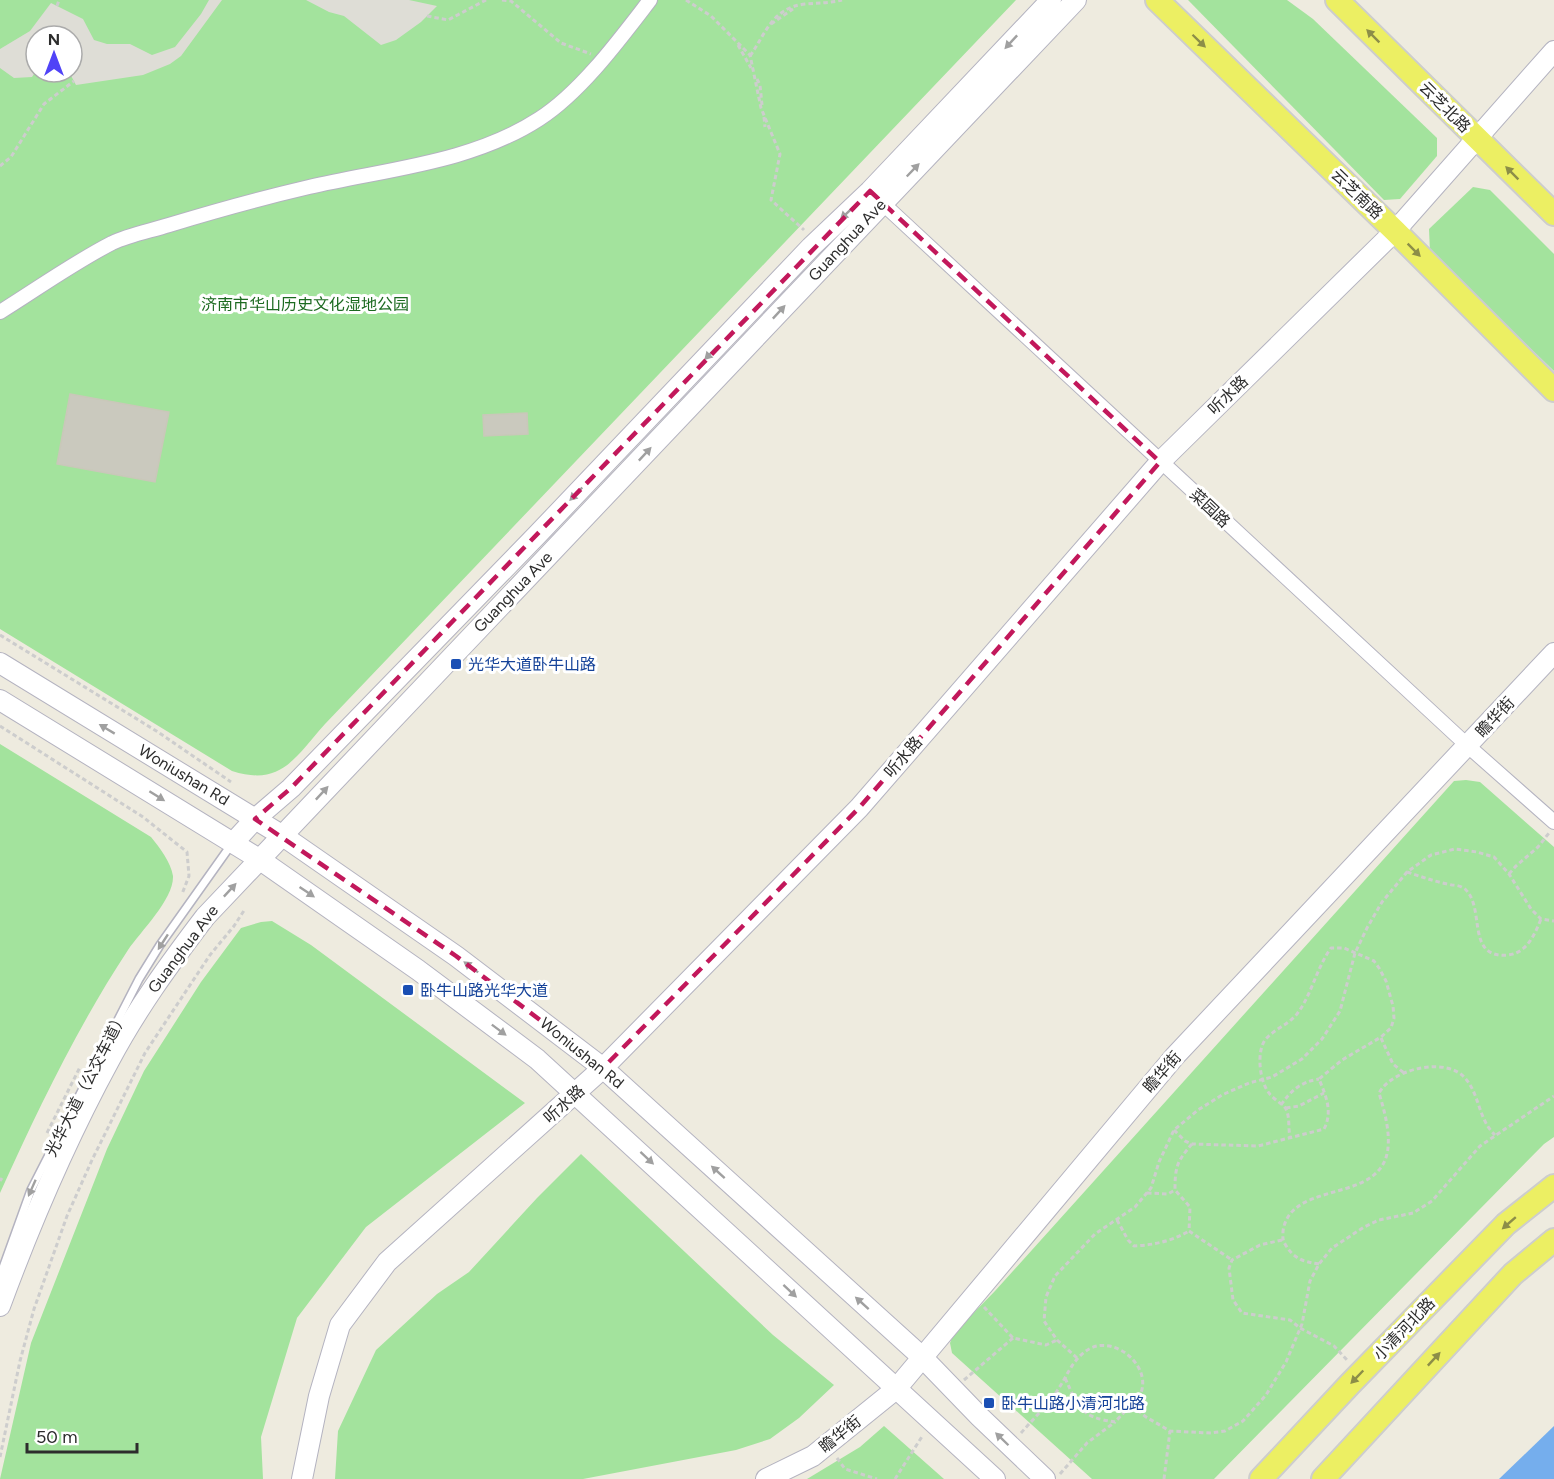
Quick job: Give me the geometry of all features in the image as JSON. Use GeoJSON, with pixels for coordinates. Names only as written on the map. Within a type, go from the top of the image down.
{"type":"FeatureCollection","features":[{"type":"Feature","properties":{"kind":"main road","name":"Guanghua Ave"},"geometry":{"type":"LineString","coordinates":[[0,1306],[52,1176],[109,1060],[164,970],[205,917],[449,657],[553,552],[1051,0]]}},
{"type":"Feature","properties":{"kind":"main road","name":"Guanghua Ave"},"geometry":{"type":"LineString","coordinates":[[232,843],[255,819],[287,793],[811,247],[875,197],[1076,0]]}},
{"type":"Feature","properties":{"kind":"main road","name":"云芝南路"},"geometry":{"type":"LineString","coordinates":[[1157,0],[1395,231],[1554,390]]}},
{"type":"Feature","properties":{"kind":"main road","name":"云芝北路"},"geometry":{"type":"LineString","coordinates":[[1337,0],[1554,214]]}},
{"type":"Feature","properties":{"kind":"main road","name":"听水路"},"geometry":{"type":"LineString","coordinates":[[302,1479],[319,1396],[340,1325],[387,1262],[603,1068],[859,808],[1160,462],[1395,231],[1554,51]]}},
{"type":"Feature","properties":{"kind":"main road","name":"瞻华街"},"geometry":{"type":"LineString","coordinates":[[766,1479],[813,1456],[896,1389],[1175,1056],[1554,653]]}},
{"type":"Feature","properties":{"kind":"main road","name":"Woniushan Rd"},"geometry":{"type":"LineString","coordinates":[[0,663],[283,836],[456,956],[603,1068],[922,1357],[1045,1479]]}},
{"type":"Feature","properties":{"kind":"main road","name":"Woniushan Rd"},"geometry":{"type":"LineString","coordinates":[[0,700],[259,859],[418,970],[537,1059],[995,1479]]}},
{"type":"Feature","properties":{"kind":"main road","name":"小清河北路"},"geometry":{"type":"LineString","coordinates":[[1261,1479],[1506,1224],[1554,1186]]}},
{"type":"Feature","properties":{"kind":"main road"},"geometry":{"type":"LineString","coordinates":[[1323,1479],[1513,1274],[1554,1240]]}},
{"type":"Feature","properties":{"kind":"street"},"geometry":{"type":"LineString","coordinates":[[0,312],[66,269],[115,242],[239,204],[311,186],[408,167],[504,140],[541,118],[573,90],[605,58],[650,0]]}},
{"type":"Feature","properties":{"kind":"street","name":"菜园路"},"geometry":{"type":"LineString","coordinates":[[875,197],[1468,746],[1554,822]]}},
{"type":"Feature","properties":{"kind":"lane","name":"光华大道（公交车道）"},"geometry":{"type":"LineString","coordinates":[[0,1276],[31,1190],[140,979],[160,945],[232,843]]}},
{"type":"Feature","properties":{"kind":"path"},"geometry":{"type":"LineString","coordinates":[[57,6],[59,0]]}},
{"type":"Feature","properties":{"kind":"path"},"geometry":{"type":"LineString","coordinates":[[427,16],[448,20],[486,0]]}},
{"type":"Feature","properties":{"kind":"path"},"geometry":{"type":"LineString","coordinates":[[502,0],[511,1],[561,43],[605,58]]}},
{"type":"Feature","properties":{"kind":"path"},"geometry":{"type":"LineString","coordinates":[[685,0],[711,16],[750,55],[761,108],[780,154],[771,200],[804,230]]}},
{"type":"Feature","properties":{"kind":"path"},"geometry":{"type":"LineString","coordinates":[[685,0],[707,13],[731,33],[760,85],[765,127]]}},
{"type":"Feature","properties":{"kind":"path"},"geometry":{"type":"LineString","coordinates":[[750,55],[769,26],[805,0]]}},
{"type":"Feature","properties":{"kind":"path"},"geometry":{"type":"LineString","coordinates":[[747,60],[758,45],[765,28],[782,11],[802,4],[832,3],[842,0]]}},
{"type":"Feature","properties":{"kind":"path"},"geometry":{"type":"LineString","coordinates":[[0,166],[11,157],[44,104],[70,84]]}},
{"type":"Feature","properties":{"kind":"path"},"geometry":{"type":"LineString","coordinates":[[0,635],[158,732],[233,784]]}},
{"type":"Feature","properties":{"kind":"path"},"geometry":{"type":"LineString","coordinates":[[0,726],[143,817],[187,852],[189,876]]}},
{"type":"Feature","properties":{"kind":"path"},"geometry":{"type":"LineString","coordinates":[[1509,874],[1538,847],[1554,827]]}},
{"type":"Feature","properties":{"kind":"path"},"geometry":{"type":"LineString","coordinates":[[1077,1358],[1057,1340],[1044,1321],[1046,1297],[1055,1276],[1095,1234],[1135,1207],[1147,1193],[1151,1188],[1158,1162],[1174,1130],[1198,1110],[1222,1095],[1249,1083],[1272,1077],[1302,1059],[1322,1039],[1340,1011],[1355,953],[1382,902],[1407,872],[1431,855],[1455,849],[1494,857],[1509,874],[1531,909],[1541,919],[1554,921]]}},
{"type":"Feature","properties":{"kind":"path"},"geometry":{"type":"LineString","coordinates":[[1407,872],[1436,882],[1460,886],[1466,890],[1476,910],[1475,919],[1481,940],[1487,951],[1497,955],[1512,954],[1524,948],[1536,932],[1541,919]]}},
{"type":"Feature","properties":{"kind":"path"},"geometry":{"type":"LineString","coordinates":[[0,1457],[20,1361],[34,1309],[68,1216],[92,1160],[145,1053],[197,973],[245,909]]}},
{"type":"Feature","properties":{"kind":"path"},"geometry":{"type":"LineString","coordinates":[[1281,1105],[1290,1092],[1306,1081],[1319,1080],[1342,1060],[1381,1037],[1391,1028],[1394,1018],[1393,1006],[1386,981],[1374,961],[1344,948],[1331,948],[1321,962],[1310,992],[1296,1014],[1263,1042],[1260,1055],[1263,1080],[1267,1091],[1281,1105],[1286,1108],[1299,1106],[1324,1093]]}},
{"type":"Feature","properties":{"kind":"path"},"geometry":{"type":"LineString","coordinates":[[1381,1037],[1393,1064],[1404,1073]]}},
{"type":"Feature","properties":{"kind":"path"},"geometry":{"type":"LineString","coordinates":[[1319,1264],[1305,1262],[1290,1254],[1282,1240],[1285,1219],[1308,1201],[1359,1184],[1382,1166],[1388,1129],[1379,1093],[1383,1087],[1415,1068],[1446,1068],[1463,1075],[1471,1085],[1486,1127],[1495,1135]]}},
{"type":"Feature","properties":{"kind":"path"},"geometry":{"type":"LineString","coordinates":[[1174,1130],[1185,1141],[1192,1144],[1258,1146],[1324,1129],[1329,1120],[1329,1112],[1319,1080]]}},
{"type":"Feature","properties":{"kind":"path"},"geometry":{"type":"LineString","coordinates":[[1131,1405],[1170,1431],[1210,1433],[1225,1431],[1243,1421],[1277,1380],[1300,1328],[1310,1281],[1319,1264],[1332,1248],[1379,1220],[1413,1213],[1432,1202],[1470,1156],[1495,1135],[1554,1096]]}},
{"type":"Feature","properties":{"kind":"path"},"geometry":{"type":"LineString","coordinates":[[1286,1108],[1290,1137]]}},
{"type":"Feature","properties":{"kind":"path"},"geometry":{"type":"LineString","coordinates":[[1189,1231],[1190,1207],[1175,1190],[1175,1170],[1180,1158],[1192,1144]]}},
{"type":"Feature","properties":{"kind":"path"},"geometry":{"type":"LineString","coordinates":[[1147,1193],[1167,1194],[1175,1190]]}},
{"type":"Feature","properties":{"kind":"path"},"geometry":{"type":"LineString","coordinates":[[1117,1220],[1134,1246],[1148,1246],[1177,1238],[1189,1231]]}},
{"type":"Feature","properties":{"kind":"path"},"geometry":{"type":"LineString","coordinates":[[1189,1231],[1232,1260]]}},
{"type":"Feature","properties":{"kind":"path"},"geometry":{"type":"LineString","coordinates":[[1282,1240],[1260,1245],[1232,1260],[1229,1268],[1233,1300],[1242,1313],[1290,1320],[1300,1328],[1334,1346],[1360,1374]]}},
{"type":"Feature","properties":{"kind":"path"},"geometry":{"type":"LineString","coordinates":[[973,1296],[1013,1338],[1046,1345],[1057,1340]]}},
{"type":"Feature","properties":{"kind":"path"},"geometry":{"type":"LineString","coordinates":[[953,1389],[1013,1338]]}},
{"type":"Feature","properties":{"kind":"path"},"geometry":{"type":"LineString","coordinates":[[1010,1446],[1057,1392],[1077,1358],[1093,1347],[1106,1346],[1120,1349],[1132,1357],[1142,1380],[1141,1394],[1115,1422],[1087,1443],[1056,1479]]}},
{"type":"Feature","properties":{"kind":"path"},"geometry":{"type":"LineString","coordinates":[[1065,1378],[1081,1410],[1096,1419],[1115,1422]]}},
{"type":"Feature","properties":{"kind":"path"},"geometry":{"type":"LineString","coordinates":[[895,1479],[932,1422]]}},
{"type":"Feature","properties":{"kind":"path"},"geometry":{"type":"LineString","coordinates":[[1164,1479],[1170,1431]]}},
{"type":"Feature","properties":{"kind":"path"},"geometry":{"type":"LineString","coordinates":[[826,1445],[845,1469],[876,1479]]}},
{"type":"Feature","properties":{"kind":"highlighted area"},"geometry":{"type":"Polygon","coordinates":[[[870,191],[1160,462],[859,808],[603,1068],[456,956],[255,819],[291,788],[870,191]]]}},
{"type":"Feature","properties":{"kind":"green space","name":"济南市华山历史文化湿地公园"},"geometry":{"type":"Polygon","coordinates":[[[0,0],[1016,0],[325,724],[296,758],[275,772],[263,775],[232,771],[0,629],[0,0]]]}},
{"type":"Feature","properties":{"kind":"green space"},"geometry":{"type":"Polygon","coordinates":[[[1188,0],[1287,0],[1313,19],[1437,138],[1437,156],[1400,199],[1384,200],[1188,0]]]}},
{"type":"Feature","properties":{"kind":"green space"},"geometry":{"type":"Polygon","coordinates":[[[1473,187],[1490,190],[1554,254],[1554,371],[1430,252],[1429,229],[1473,187]]]}},
{"type":"Feature","properties":{"kind":"green space"},"geometry":{"type":"Polygon","coordinates":[[[0,744],[151,837],[167,860],[173,876],[172,885],[163,905],[128,950],[92,1008],[44,1099],[0,1193],[0,744]]]}},
{"type":"Feature","properties":{"kind":"green space"},"geometry":{"type":"Polygon","coordinates":[[[1454,781],[1480,782],[1554,847],[1554,1137],[1544,1144],[1214,1479],[1092,1479],[952,1353],[950,1343],[954,1333],[995,1291],[1454,781]]]}},
{"type":"Feature","properties":{"kind":"green space"},"geometry":{"type":"Polygon","coordinates":[[[272,921],[311,945],[525,1103],[366,1227],[297,1318],[261,1437],[263,1479],[0,1479],[31,1343],[107,1149],[144,1071],[201,982],[241,928],[272,921]]]}},
{"type":"Feature","properties":{"kind":"green space"},"geometry":{"type":"Polygon","coordinates":[[[581,1154],[773,1335],[834,1385],[799,1418],[770,1439],[736,1450],[583,1479],[335,1479],[338,1431],[376,1350],[437,1294],[469,1272],[581,1154]]]}},
{"type":"Feature","properties":{"kind":"green space"},"geometry":{"type":"Polygon","coordinates":[[[884,1426],[944,1479],[807,1479],[860,1447],[884,1426]]]}},
{"type":"Feature","properties":{"kind":"shaded area"},"geometry":{"type":"Polygon","coordinates":[[[209,0],[222,0],[181,56],[170,64],[143,75],[84,84],[84,24],[35,24],[51,3],[83,19],[94,40],[107,44],[130,44],[152,55],[175,47],[209,0]]]}},
{"type":"Feature","properties":{"kind":"shaded area"},"geometry":{"type":"Polygon","coordinates":[[[306,0],[409,0],[437,6],[421,22],[396,40],[381,45],[344,16],[329,12],[306,0]]]}},
{"type":"Feature","properties":{"kind":"shaded area"},"geometry":{"type":"Polygon","coordinates":[[[24,35],[24,77],[14,78],[0,68],[0,49],[24,35]]]}},
{"type":"Feature","properties":{"kind":"water"},"geometry":{"type":"Polygon","coordinates":[[[1554,1426],[1554,1479],[1499,1479],[1554,1426]]]}},
{"type":"Feature","properties":{"kind":"building"},"geometry":{"type":"Polygon","coordinates":[[[70,394],[169,412],[155,482],[57,464],[70,394]]]}},
{"type":"Feature","properties":{"kind":"building"},"geometry":{"type":"Polygon","coordinates":[[[527,413],[528,434],[484,436],[483,415],[527,413]]]}},
{"type":"Feature","properties":{"kind":"place","name":"光华大道卧牛山路"},"geometry":{"type":"Point","coordinates":[456,664]}},
{"type":"Feature","properties":{"kind":"place","name":"卧牛山路光华大道"},"geometry":{"type":"Point","coordinates":[408,990]}},
{"type":"Feature","properties":{"kind":"place","name":"卧牛山路小清河北路"},"geometry":{"type":"Point","coordinates":[989,1403]}}]}
